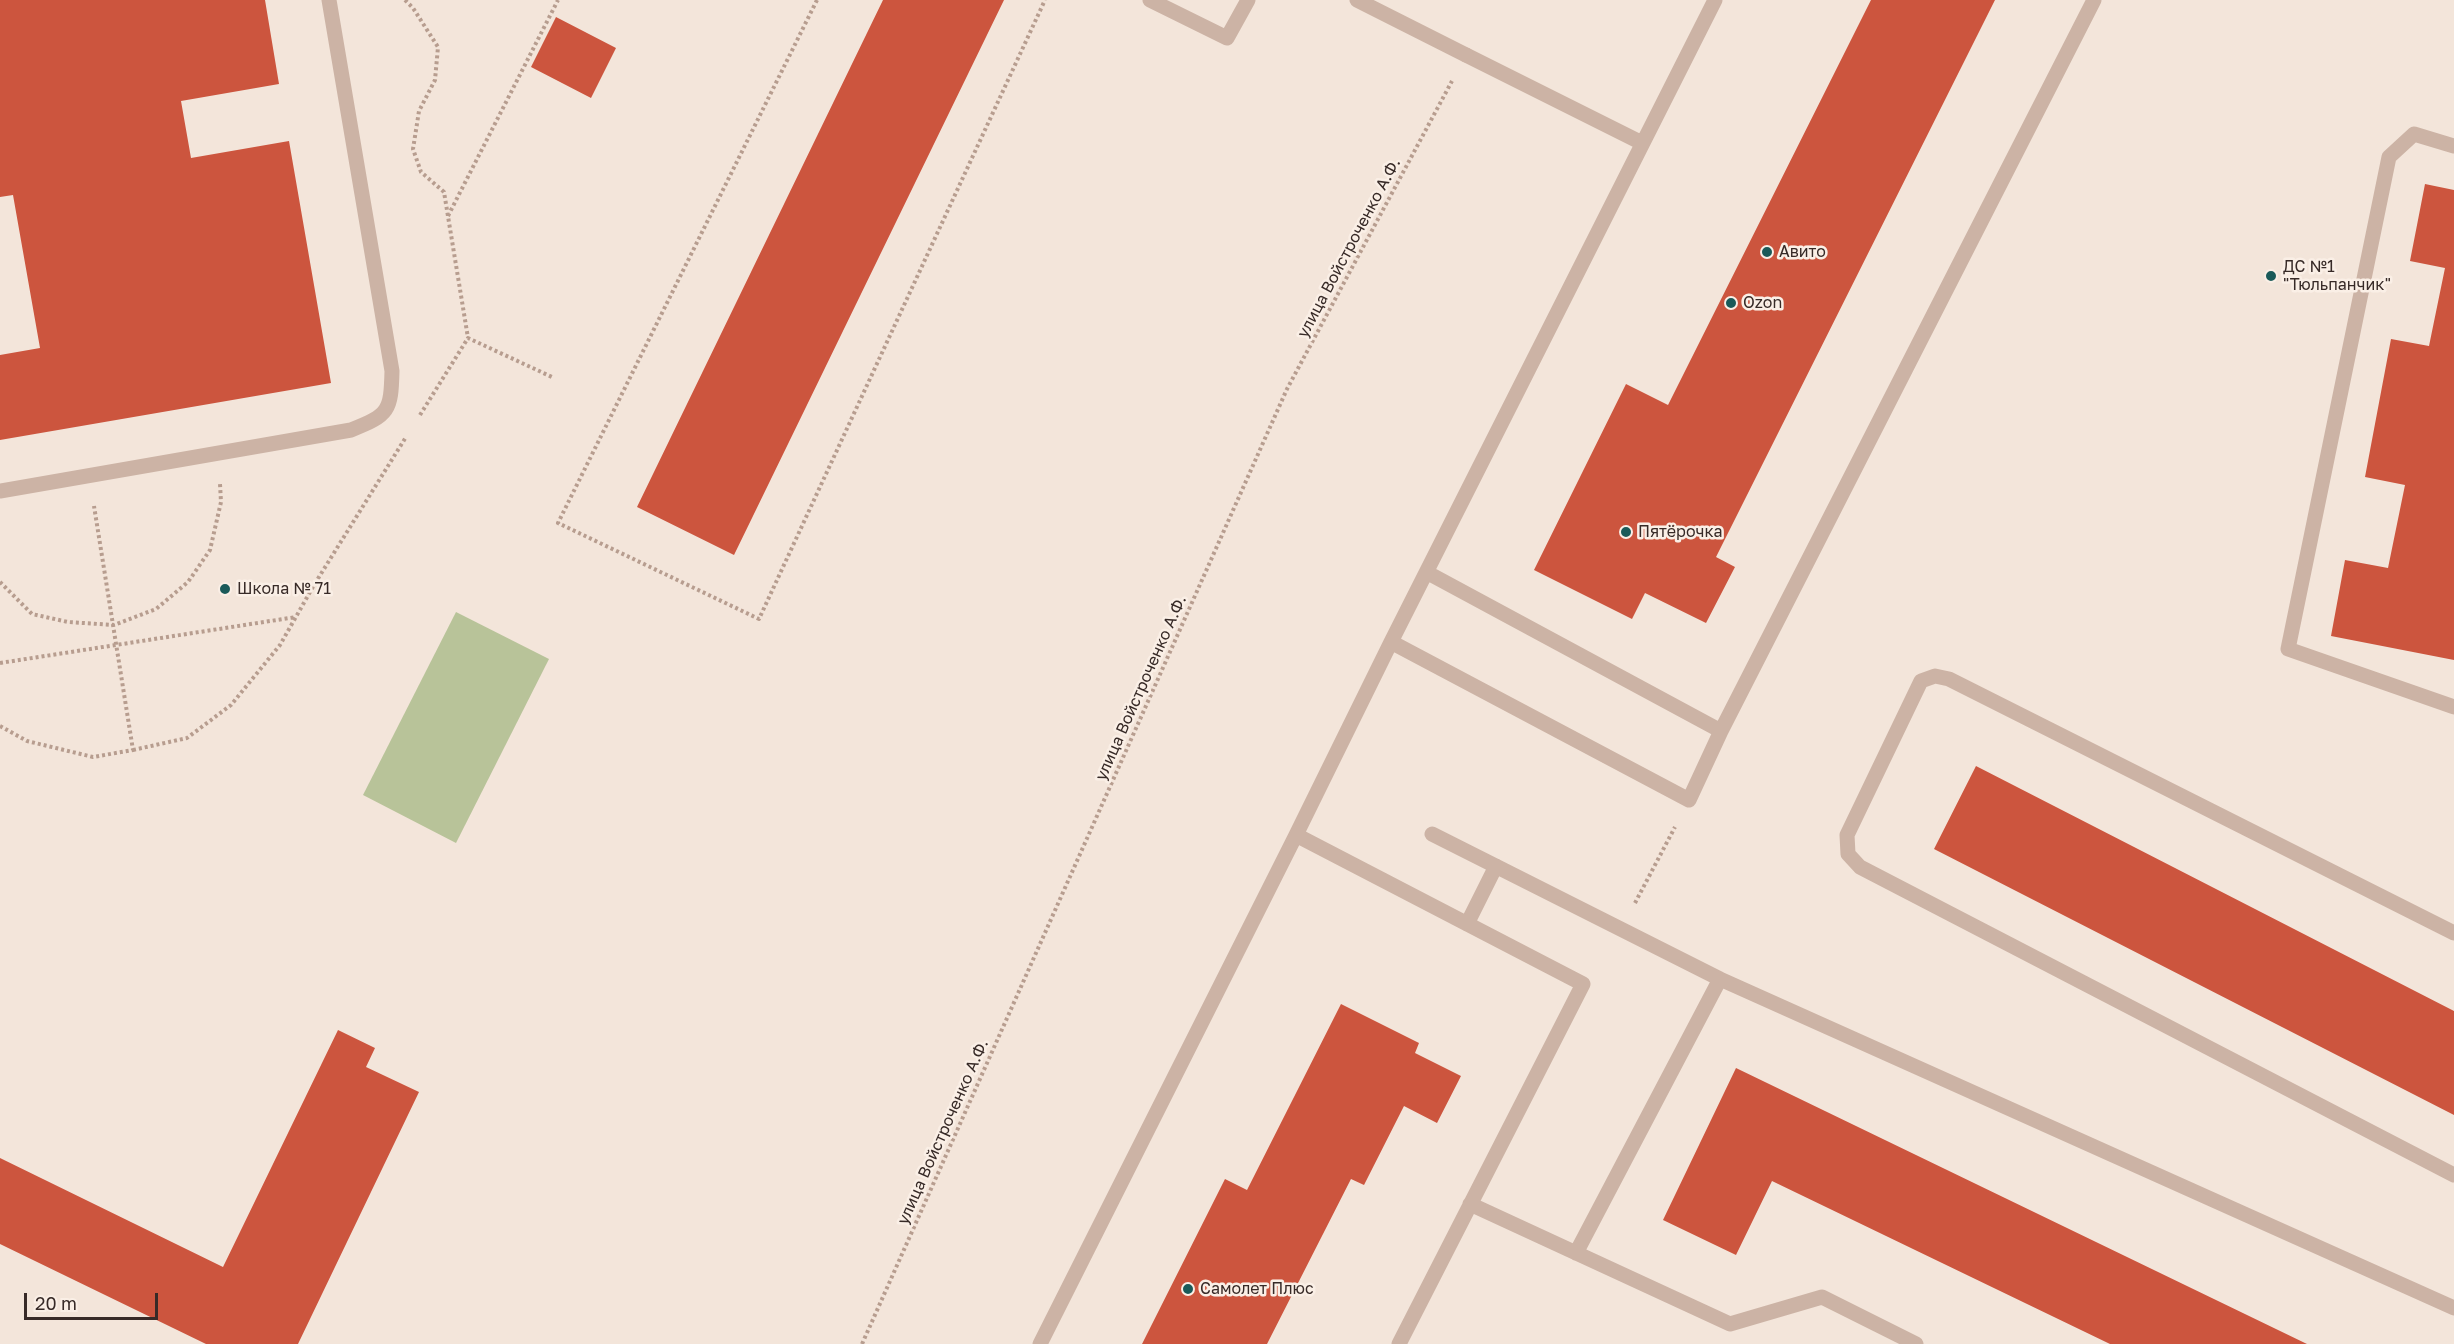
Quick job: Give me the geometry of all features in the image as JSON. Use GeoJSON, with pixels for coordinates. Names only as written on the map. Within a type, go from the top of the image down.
{"type":"FeatureCollection","features":[{"type":"Feature","properties":{"kind":"street"},"geometry":{"type":"LineString","coordinates":[[0,491],[351,430],[378,419],[391,400],[392,370],[329,0]]}},
{"type":"Feature","properties":{"kind":"street"},"geometry":{"type":"LineString","coordinates":[[1150,0],[1227,38],[1248,0]]}},
{"type":"Feature","properties":{"kind":"street"},"geometry":{"type":"LineString","coordinates":[[1357,0],[1642,143]]}},
{"type":"Feature","properties":{"kind":"street"},"geometry":{"type":"LineString","coordinates":[[1040,1344],[1715,0]]}},
{"type":"Feature","properties":{"kind":"street"},"geometry":{"type":"LineString","coordinates":[[1391,642],[1689,800],[1721,731],[2094,0]]}},
{"type":"Feature","properties":{"kind":"street"},"geometry":{"type":"LineString","coordinates":[[2454,146],[2414,134],[2389,157],[2288,649],[2454,707]]}},
{"type":"Feature","properties":{"kind":"street"},"geometry":{"type":"LineString","coordinates":[[1428,573],[1721,731]]}},
{"type":"Feature","properties":{"kind":"street"},"geometry":{"type":"LineString","coordinates":[[2454,933],[1960,685],[1935,676],[1922,681],[1847,835],[1848,854],[1860,867],[2454,1175]]}},
{"type":"Feature","properties":{"kind":"street"},"geometry":{"type":"LineString","coordinates":[[1432,834],[1720,979],[2454,1308]]}},
{"type":"Feature","properties":{"kind":"street"},"geometry":{"type":"LineString","coordinates":[[1296,835],[1583,984],[1399,1344]]}},
{"type":"Feature","properties":{"kind":"street"},"geometry":{"type":"LineString","coordinates":[[1467,924],[1496,866]]}},
{"type":"Feature","properties":{"kind":"street"},"geometry":{"type":"LineString","coordinates":[[1576,1253],[1720,979]]}},
{"type":"Feature","properties":{"kind":"street"},"geometry":{"type":"LineString","coordinates":[[1470,1204],[1730,1324],[1822,1297],[1916,1344]]}},
{"type":"Feature","properties":{"kind":"path"},"geometry":{"type":"LineString","coordinates":[[405,0],[413,8],[438,47],[435,80],[419,111],[413,149],[421,172],[444,192],[468,338],[419,417]]}},
{"type":"Feature","properties":{"kind":"path"},"geometry":{"type":"LineString","coordinates":[[448,217],[558,0]]}},
{"type":"Feature","properties":{"kind":"path"},"geometry":{"type":"LineString","coordinates":[[818,0],[558,522],[759,619],[1045,0]]}},
{"type":"Feature","properties":{"kind":"path","name":"улица Войстроченко А.Ф."},"geometry":{"type":"LineString","coordinates":[[862,1344],[1287,388],[1466,55]]}},
{"type":"Feature","properties":{"kind":"path"},"geometry":{"type":"LineString","coordinates":[[468,338],[552,376]]}},
{"type":"Feature","properties":{"kind":"path"},"geometry":{"type":"LineString","coordinates":[[0,726],[27,741],[93,756],[187,738],[231,705],[280,645],[314,585],[406,437]]}},
{"type":"Feature","properties":{"kind":"path"},"geometry":{"type":"LineString","coordinates":[[0,582],[32,615],[68,622],[114,625],[156,609],[188,582],[210,549],[221,502],[218,453]]}},
{"type":"Feature","properties":{"kind":"path"},"geometry":{"type":"LineString","coordinates":[[89,476],[133,750]]}},
{"type":"Feature","properties":{"kind":"path"},"geometry":{"type":"LineString","coordinates":[[0,663],[296,617]]}},
{"type":"Feature","properties":{"kind":"path"},"geometry":{"type":"LineString","coordinates":[[1622,929],[1689,800]]}},
{"type":"Feature","properties":{"kind":"green space"},"geometry":{"type":"Polygon","coordinates":[[[456,612],[549,659],[456,843],[363,795],[456,612]]]}},
{"type":"Feature","properties":{"kind":"building"},"geometry":{"type":"Polygon","coordinates":[[[0,0],[265,0],[279,84],[181,101],[191,158],[289,141],[331,383],[0,440],[0,355],[40,348],[13,195],[0,197],[0,0]]]}},
{"type":"Feature","properties":{"kind":"building"},"geometry":{"type":"Polygon","coordinates":[[[883,0],[1004,0],[734,555],[637,507],[883,0]]]}},
{"type":"Feature","properties":{"kind":"building"},"geometry":{"type":"Polygon","coordinates":[[[1871,0],[1995,0],[1716,557],[1735,567],[1706,623],[1645,593],[1632,619],[1534,570],[1626,384],[1668,405],[1871,0]]]}},
{"type":"Feature","properties":{"kind":"building"},"geometry":{"type":"Polygon","coordinates":[[[556,17],[616,48],[591,98],[531,67],[556,17]]]}},
{"type":"Feature","properties":{"kind":"building"},"geometry":{"type":"Polygon","coordinates":[[[2425,184],[2454,190],[2454,660],[2331,636],[2345,560],[2388,568],[2405,485],[2365,477],[2391,339],[2429,346],[2445,268],[2410,261],[2425,184]]]}},
{"type":"Feature","properties":{"kind":"building"},"geometry":{"type":"Polygon","coordinates":[[[1976,766],[2454,1011],[2454,1115],[1934,849],[1976,766]]]}},
{"type":"Feature","properties":{"kind":"building"},"geometry":{"type":"Polygon","coordinates":[[[1341,1004],[1419,1043],[1415,1053],[1461,1076],[1437,1123],[1404,1106],[1364,1185],[1351,1179],[1267,1344],[1142,1344],[1225,1179],[1247,1190],[1341,1004]]]}},
{"type":"Feature","properties":{"kind":"building"},"geometry":{"type":"Polygon","coordinates":[[[338,1030],[375,1048],[366,1067],[419,1092],[298,1344],[206,1344],[0,1244],[0,1158],[223,1267],[338,1030]]]}},
{"type":"Feature","properties":{"kind":"building"},"geometry":{"type":"Polygon","coordinates":[[[1736,1068],[2307,1344],[2110,1344],[1772,1181],[1736,1255],[1663,1220],[1736,1068]]]}},
{"type":"Feature","properties":{"kind":"place","name":"Авито"},"geometry":{"type":"Point","coordinates":[1767,252]}},
{"type":"Feature","properties":{"kind":"place","name":"ДС №1 \"Тюльпанчик\""},"geometry":{"type":"Point","coordinates":[2271,276]}},
{"type":"Feature","properties":{"kind":"place","name":"Ozon"},"geometry":{"type":"Point","coordinates":[1731,303]}},
{"type":"Feature","properties":{"kind":"place","name":"Пятёрочка"},"geometry":{"type":"Point","coordinates":[1626,532]}},
{"type":"Feature","properties":{"kind":"place","name":"Школа № 71"},"geometry":{"type":"Point","coordinates":[225,589]}},
{"type":"Feature","properties":{"kind":"place","name":"Самолет Плюс"},"geometry":{"type":"Point","coordinates":[1188,1289]}}]}
